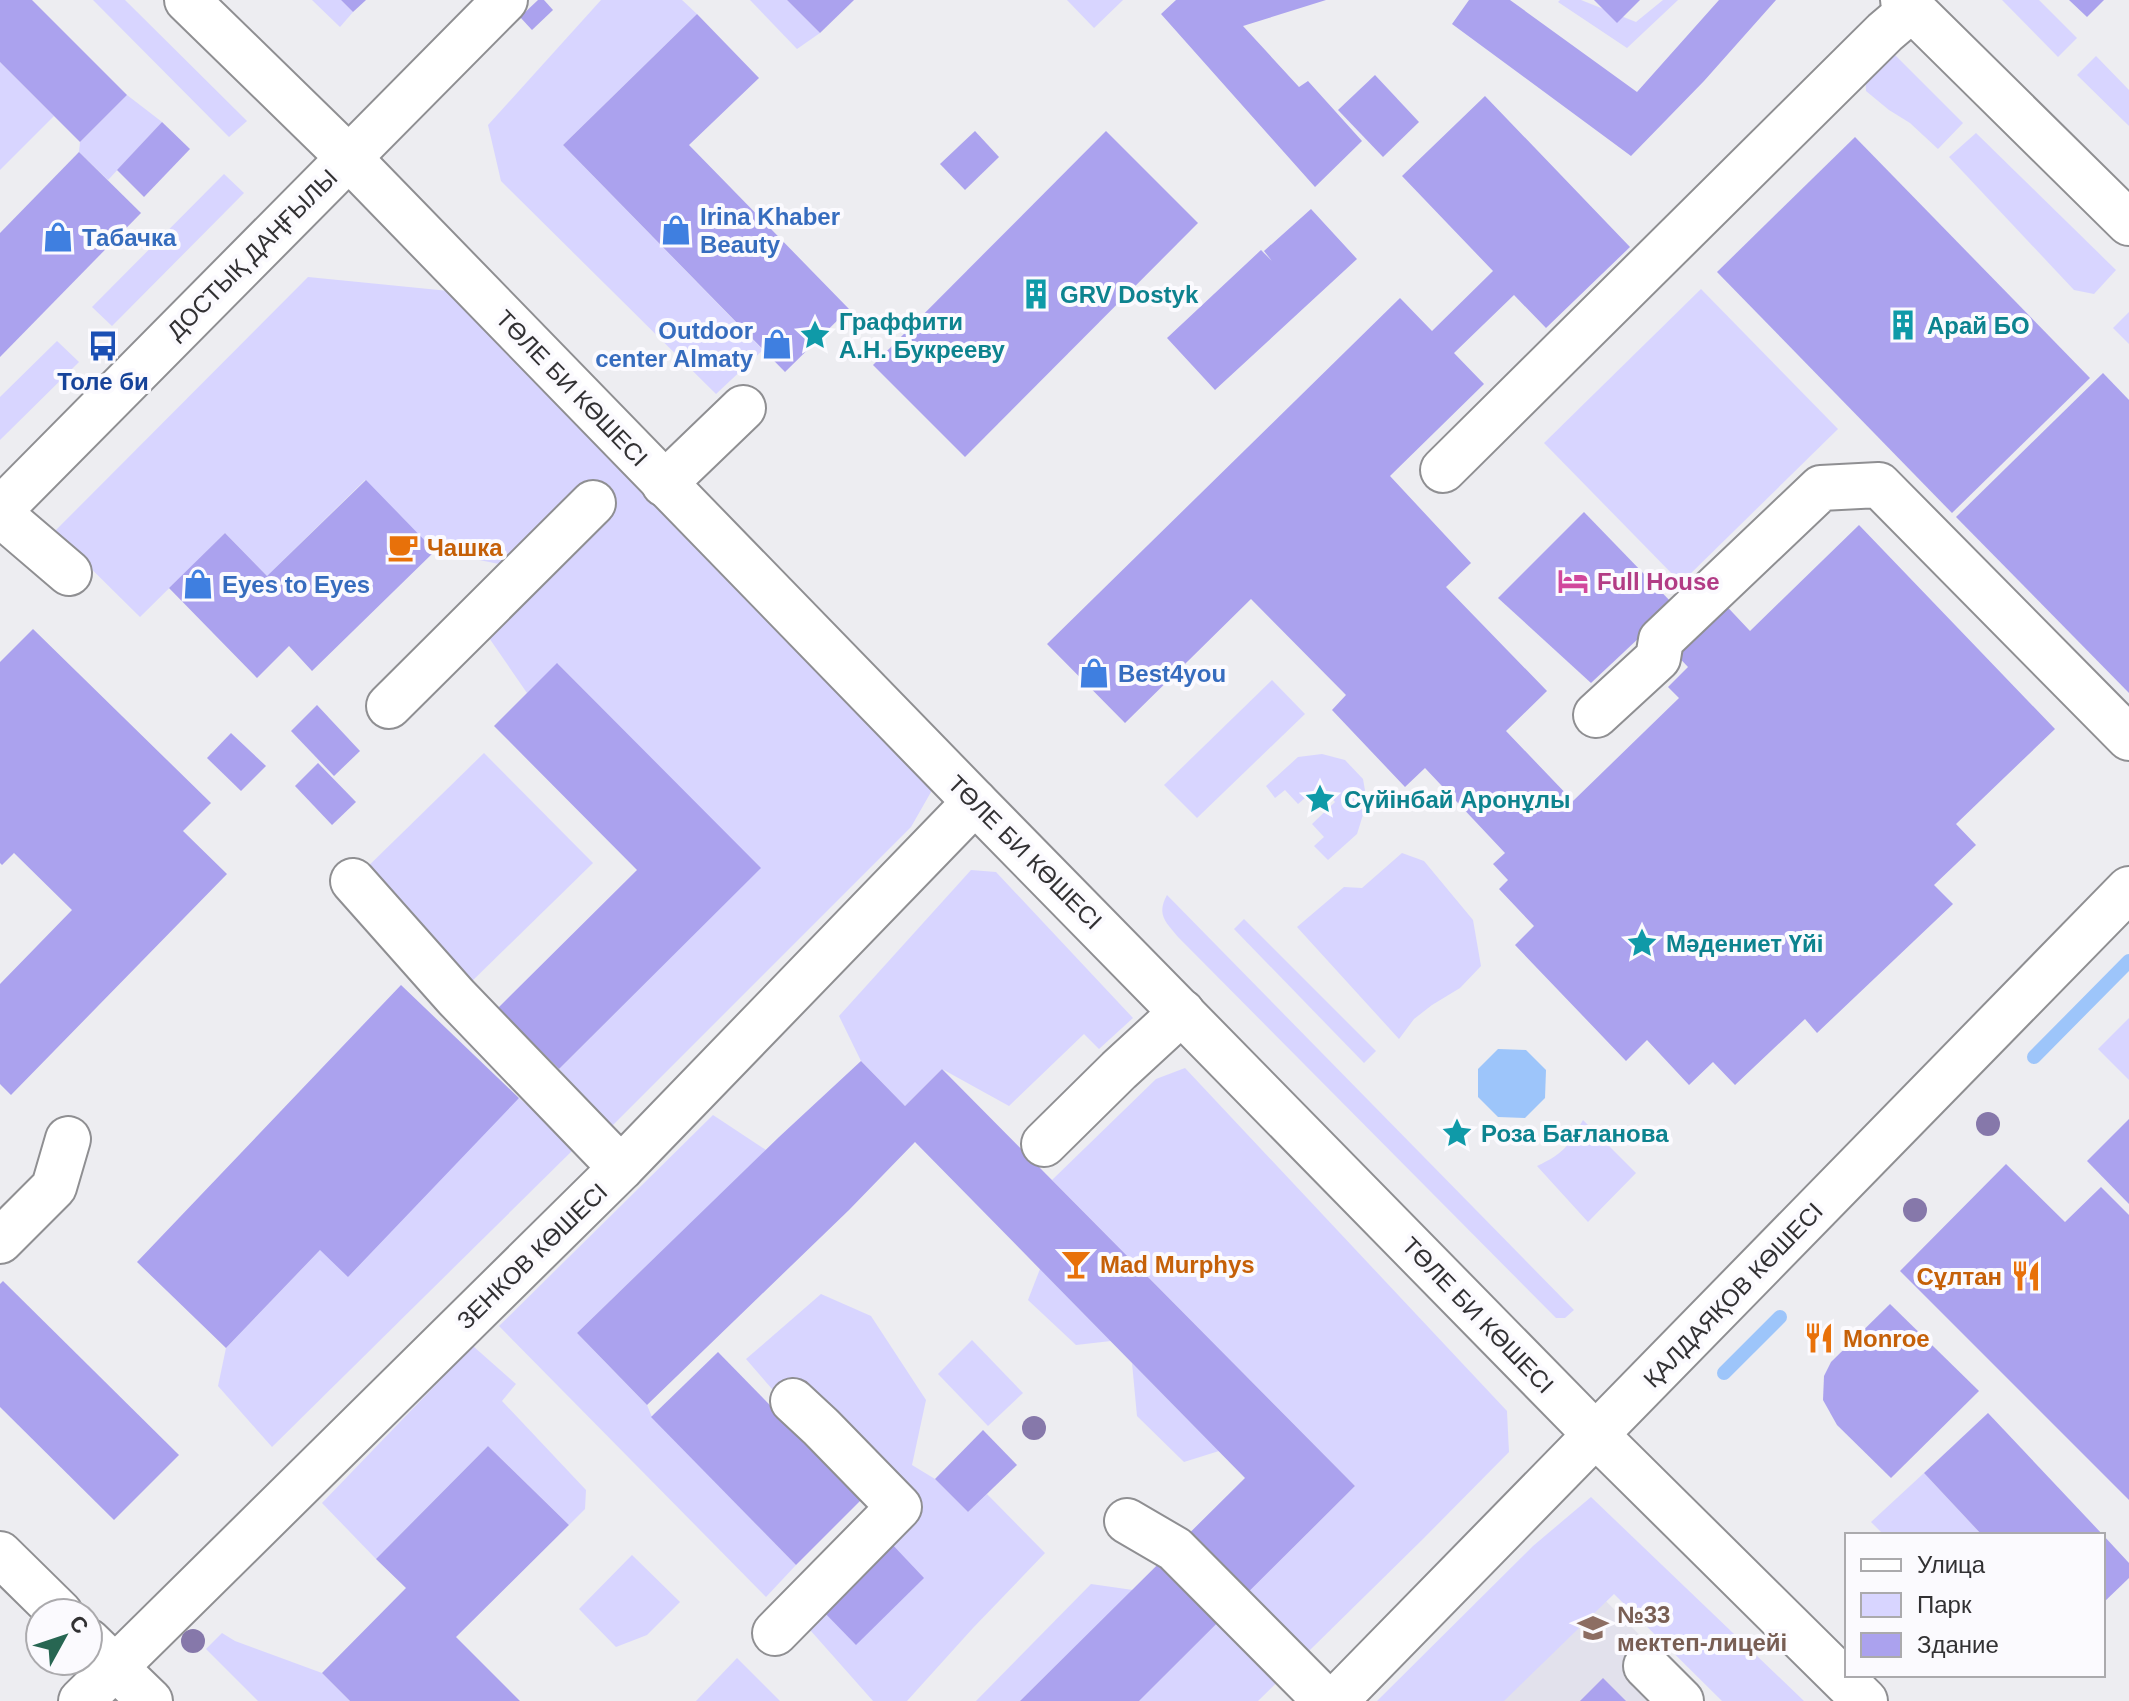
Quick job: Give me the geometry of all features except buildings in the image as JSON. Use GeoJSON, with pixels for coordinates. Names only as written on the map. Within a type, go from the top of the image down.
{"type":"FeatureCollection","features":[{"type":"Feature","properties":{"kind":"main road","name":"ТӨЛЕ БИ КӨШЕСІ"},"geometry":{"type":"LineString","coordinates":[[187,0],[348,157],[1596,1435],[1865,1701]]}},
{"type":"Feature","properties":{"kind":"main road","name":"ДОСТЫҚ ДАҢҒЫЛЫ"},"geometry":{"type":"LineString","coordinates":[[0,512],[505,0]]}},
{"type":"Feature","properties":{"kind":"main road"},"geometry":{"type":"LineString","coordinates":[[1443,470],[1862,55],[1907,4],[2129,223]]}},
{"type":"Feature","properties":{"kind":"main road"},"geometry":{"type":"LineString","coordinates":[[664,484],[743,408]]}},
{"type":"Feature","properties":{"kind":"main road"},"geometry":{"type":"LineString","coordinates":[[1596,715],[1658,658],[1661,640],[1821,488],[1879,485],[2129,738]]}},
{"type":"Feature","properties":{"kind":"main road"},"geometry":{"type":"LineString","coordinates":[[389,706],[593,503]]}},
{"type":"Feature","properties":{"kind":"main road"},"geometry":{"type":"LineString","coordinates":[[0,512],[69,573]]}},
{"type":"Feature","properties":{"kind":"main road","name":"ЗЕНКОВ КӨШЕСІ"},"geometry":{"type":"LineString","coordinates":[[104,1651],[621,1168],[975,802]]}},
{"type":"Feature","properties":{"kind":"main road"},"geometry":{"type":"LineString","coordinates":[[353,881],[456,997],[621,1168]]}},
{"type":"Feature","properties":{"kind":"main road","name":"ҚАЛДАЯҚОВ КӨШЕСІ"},"geometry":{"type":"LineString","coordinates":[[1335,1701],[2129,889]]}},
{"type":"Feature","properties":{"kind":"main road"},"geometry":{"type":"LineString","coordinates":[[1044,1144],[1182,1012]]}},
{"type":"Feature","properties":{"kind":"main road"},"geometry":{"type":"LineString","coordinates":[[0,1241],[54,1187],[68,1139]]}},
{"type":"Feature","properties":{"kind":"main road"},"geometry":{"type":"LineString","coordinates":[[775,1633],[899,1507],[793,1401]]}},
{"type":"Feature","properties":{"kind":"main road"},"geometry":{"type":"LineString","coordinates":[[1127,1521],[1175,1549],[1326,1701]]}},
{"type":"Feature","properties":{"kind":"main road"},"geometry":{"type":"LineString","coordinates":[[0,1554],[44,1597]]}},
{"type":"Feature","properties":{"kind":"main road"},"geometry":{"type":"LineString","coordinates":[[104,1657],[150,1701]]}},
{"type":"Feature","properties":{"kind":"main road"},"geometry":{"type":"LineString","coordinates":[[1646,1666],[1681,1701]]}},
{"type":"Feature","properties":{"kind":"main road","name":"ЗЕНКОВ КӨШЕСІ"},"geometry":{"type":"LineString","coordinates":[[81,1701],[91,1677]]}},
{"type":"Feature","properties":{"kind":"shaded area"},"geometry":{"type":"Polygon","coordinates":[[[1498,1049],[1526,1050],[1546,1070],[1545,1098],[1525,1118],[1498,1117],[1478,1097],[1478,1069],[1498,1049]]]}},
{"type":"Feature","properties":{"kind":"shaded area","name":"№33 мектеп-лицейі"},"geometry":{"type":"Polygon","coordinates":[[[1594,1589],[1705,1701],[1478,1701],[1594,1589]]]}},
{"type":"Feature","properties":{"kind":"green space"},"geometry":{"type":"Polygon","coordinates":[[[93,0],[125,0],[247,121],[229,137],[93,0]]]}},
{"type":"Feature","properties":{"kind":"green space"},"geometry":{"type":"Polygon","coordinates":[[[312,0],[341,0],[353,12],[340,27],[312,0]]]}},
{"type":"Feature","properties":{"kind":"green space"},"geometry":{"type":"Polygon","coordinates":[[[601,0],[682,0],[697,14],[563,145],[763,350],[716,394],[501,181],[488,125],[601,0]]]}},
{"type":"Feature","properties":{"kind":"green space"},"geometry":{"type":"Polygon","coordinates":[[[750,0],[787,0],[820,33],[797,49],[750,0]]]}},
{"type":"Feature","properties":{"kind":"green space"},"geometry":{"type":"Polygon","coordinates":[[[1067,0],[1123,0],[1094,28],[1067,0]]]}},
{"type":"Feature","properties":{"kind":"green space"},"geometry":{"type":"Polygon","coordinates":[[[1581,0],[1636,22],[1663,0],[1678,0],[1627,48],[1558,2],[1581,0]]]}},
{"type":"Feature","properties":{"kind":"green space"},"geometry":{"type":"Polygon","coordinates":[[[2002,0],[2039,0],[2077,38],[2058,57],[2002,0]]]}},
{"type":"Feature","properties":{"kind":"green space"},"geometry":{"type":"Polygon","coordinates":[[[1889,49],[1963,123],[1938,149],[1910,123],[1866,91],[1865,71],[1889,49]]]}},
{"type":"Feature","properties":{"kind":"green space"},"geometry":{"type":"Polygon","coordinates":[[[2096,56],[2129,90],[2129,126],[2077,75],[2096,56]]]}},
{"type":"Feature","properties":{"kind":"green space"},"geometry":{"type":"Polygon","coordinates":[[[0,62],[54,116],[0,170],[0,62]]]}},
{"type":"Feature","properties":{"kind":"green space"},"geometry":{"type":"Polygon","coordinates":[[[127,95],[162,122],[108,180],[79,152],[80,142],[127,95]]]}},
{"type":"Feature","properties":{"kind":"green space"},"geometry":{"type":"Polygon","coordinates":[[[1976,133],[2116,270],[2094,294],[2074,290],[1949,157],[1976,133]]]}},
{"type":"Feature","properties":{"kind":"green space"},"geometry":{"type":"Polygon","coordinates":[[[224,174],[244,193],[112,326],[92,307],[224,174]]]}},
{"type":"Feature","properties":{"kind":"green space"},"geometry":{"type":"Polygon","coordinates":[[[308,277],[449,291],[935,785],[911,827],[611,1127],[559,1069],[760,868],[558,664],[527,693],[476,619],[499,564],[435,551],[365,480],[267,576],[225,533],[140,617],[54,532],[308,277]]]}},
{"type":"Feature","properties":{"kind":"green space"},"geometry":{"type":"Polygon","coordinates":[[[1701,289],[1838,429],[1681,583],[1544,443],[1701,289]]]}},
{"type":"Feature","properties":{"kind":"green space"},"geometry":{"type":"Polygon","coordinates":[[[2129,312],[2129,344],[2113,328],[2129,312]]]}},
{"type":"Feature","properties":{"kind":"green space"},"geometry":{"type":"Polygon","coordinates":[[[57,341],[79,362],[0,440],[0,397],[57,341]]]}},
{"type":"Feature","properties":{"kind":"green space"},"geometry":{"type":"Polygon","coordinates":[[[1272,680],[1305,714],[1197,818],[1164,785],[1272,680]]]}},
{"type":"Feature","properties":{"kind":"green space"},"geometry":{"type":"Polygon","coordinates":[[[484,753],[593,863],[466,987],[353,881],[484,753]]]}},
{"type":"Feature","properties":{"kind":"green space"},"geometry":{"type":"Polygon","coordinates":[[[1322,754],[1345,760],[1363,779],[1367,802],[1357,834],[1328,860],[1314,846],[1324,837],[1312,824],[1335,802],[1320,785],[1298,804],[1285,790],[1275,798],[1266,786],[1298,757],[1322,754]]]}},
{"type":"Feature","properties":{"kind":"green space"},"geometry":{"type":"Polygon","coordinates":[[[1402,853],[1424,861],[1473,920],[1481,966],[1460,988],[1414,1019],[1399,1039],[1297,927],[1344,887],[1362,888],[1402,853]]]}},
{"type":"Feature","properties":{"kind":"green space"},"geometry":{"type":"Polygon","coordinates":[[[971,870],[996,872],[1133,1018],[1099,1049],[1084,1034],[1009,1106],[942,1069],[905,1106],[861,1061],[839,1016],[971,870]]]}},
{"type":"Feature","properties":{"kind":"green space"},"geometry":{"type":"Polygon","coordinates":[[[1167,895],[1574,1310],[1565,1318],[1556,1318],[1178,937],[1162,913],[1167,895]]]}},
{"type":"Feature","properties":{"kind":"green space"},"geometry":{"type":"Polygon","coordinates":[[[1244,919],[1376,1051],[1364,1063],[1234,929],[1244,919]]]}},
{"type":"Feature","properties":{"kind":"green space"},"geometry":{"type":"Polygon","coordinates":[[[2129,1018],[2129,1080],[2098,1049],[2129,1018]]]}},
{"type":"Feature","properties":{"kind":"green space"},"geometry":{"type":"Polygon","coordinates":[[[1185,1068],[1507,1411],[1509,1452],[1258,1701],[1139,1701],[1355,1486],[1052,1180],[1156,1079],[1185,1068]]]}},
{"type":"Feature","properties":{"kind":"green space"},"geometry":{"type":"Polygon","coordinates":[[[519,1098],[576,1147],[272,1447],[218,1386],[226,1348],[320,1250],[519,1098]]]}},
{"type":"Feature","properties":{"kind":"green space"},"geometry":{"type":"Polygon","coordinates":[[[713,1115],[766,1150],[577,1333],[647,1405],[652,1417],[796,1565],[766,1597],[499,1326],[713,1115]]]}},
{"type":"Feature","properties":{"kind":"green space"},"geometry":{"type":"Polygon","coordinates":[[[1583,1120],[1636,1173],[1588,1222],[1537,1166],[1565,1148],[1583,1120]]]}},
{"type":"Feature","properties":{"kind":"green space"},"geometry":{"type":"Polygon","coordinates":[[[1040,1269],[1111,1341],[1076,1345],[1028,1300],[1040,1269]]]}},
{"type":"Feature","properties":{"kind":"green space"},"geometry":{"type":"Polygon","coordinates":[[[821,1294],[871,1316],[926,1400],[912,1465],[935,1479],[968,1512],[987,1494],[1045,1553],[907,1701],[873,1701],[803,1622],[878,1511],[746,1359],[821,1294]]]}},
{"type":"Feature","properties":{"kind":"green space"},"geometry":{"type":"Polygon","coordinates":[[[972,1340],[1023,1393],[988,1426],[938,1374],[972,1340]]]}},
{"type":"Feature","properties":{"kind":"green space"},"geometry":{"type":"Polygon","coordinates":[[[473,1346],[516,1384],[502,1401],[586,1490],[585,1509],[569,1525],[488,1446],[376,1559],[322,1503],[473,1346]]]}},
{"type":"Feature","properties":{"kind":"green space"},"geometry":{"type":"Polygon","coordinates":[[[1132,1363],[1219,1451],[1184,1462],[1137,1416],[1132,1363]]]}},
{"type":"Feature","properties":{"kind":"green space"},"geometry":{"type":"Polygon","coordinates":[[[1924,1473],[1980,1533],[1882,1533],[1871,1522],[1924,1473]]]}},
{"type":"Feature","properties":{"kind":"green space"},"geometry":{"type":"Polygon","coordinates":[[[1591,1497],[1804,1701],[1722,1701],[1614,1594],[1504,1701],[1377,1701],[1533,1546],[1591,1497]]]}},
{"type":"Feature","properties":{"kind":"green space"},"geometry":{"type":"Polygon","coordinates":[[[632,1555],[680,1602],[647,1635],[616,1647],[579,1609],[632,1555]]]}},
{"type":"Feature","properties":{"kind":"green space"},"geometry":{"type":"Polygon","coordinates":[[[1091,1584],[1133,1590],[1020,1701],[976,1701],[1091,1584]]]}},
{"type":"Feature","properties":{"kind":"green space"},"geometry":{"type":"Polygon","coordinates":[[[222,1633],[235,1641],[322,1673],[350,1701],[258,1701],[206,1649],[222,1633]]]}},
{"type":"Feature","properties":{"kind":"green space"},"geometry":{"type":"Polygon","coordinates":[[[737,1658],[780,1701],[696,1701],[737,1658]]]}},
{"type":"Feature","properties":{"kind":"waterway"},"geometry":{"type":"LineString","coordinates":[[2034,1057],[2129,961]]}},
{"type":"Feature","properties":{"kind":"waterway"},"geometry":{"type":"LineString","coordinates":[[1724,1373],[1780,1317]]}},
{"type":"Feature","properties":{"kind":"place","name":"Irina Khaber Beauty"},"geometry":{"type":"Point","coordinates":[676,230]}},
{"type":"Feature","properties":{"kind":"place","name":"Табачка"},"geometry":{"type":"Point","coordinates":[58,237]}},
{"type":"Feature","properties":{"kind":"place","name":"GRV Dostyk"},"geometry":{"type":"Point","coordinates":[1036,294]}},
{"type":"Feature","properties":{"kind":"place","name":"Арай БО"},"geometry":{"type":"Point","coordinates":[1903,325]}},
{"type":"Feature","properties":{"kind":"place","name":"Граффити А.Н. Букрееву"},"geometry":{"type":"Point","coordinates":[815,335]}},
{"type":"Feature","properties":{"kind":"place","name":"Outdoor center Almaty"},"geometry":{"type":"Point","coordinates":[777,344]}},
{"type":"Feature","properties":{"kind":"place","name":"Толе би"},"geometry":{"type":"Point","coordinates":[103,346]}},
{"type":"Feature","properties":{"kind":"place","name":"Чашка"},"geometry":{"type":"Point","coordinates":[403,547]}},
{"type":"Feature","properties":{"kind":"place","name":"Full House"},"geometry":{"type":"Point","coordinates":[1573,581]}},
{"type":"Feature","properties":{"kind":"place","name":"Eyes to Eyes"},"geometry":{"type":"Point","coordinates":[198,584]}},
{"type":"Feature","properties":{"kind":"place","name":"Best4you"},"geometry":{"type":"Point","coordinates":[1094,673]}},
{"type":"Feature","properties":{"kind":"place","name":"Сүйінбай Аронұлы"},"geometry":{"type":"Point","coordinates":[1320,799]}},
{"type":"Feature","properties":{"kind":"place","name":"Мәдениет Үйі"},"geometry":{"type":"Point","coordinates":[1642,943]}},
{"type":"Feature","properties":{"kind":"place","name":"Роза Бағланова"},"geometry":{"type":"Point","coordinates":[1457,1133]}},
{"type":"Feature","properties":{"kind":"place","name":"Mad Murphys"},"geometry":{"type":"Point","coordinates":[1076,1264]}},
{"type":"Feature","properties":{"kind":"place","name":"Сұлтан"},"geometry":{"type":"Point","coordinates":[2026,1276]}},
{"type":"Feature","properties":{"kind":"place","name":"Monroe"},"geometry":{"type":"Point","coordinates":[1819,1338]}},
{"type":"Feature","properties":{"kind":"place","name":"№33 мектеп-лицейі"},"geometry":{"type":"Point","coordinates":[1593,1628]}}]}
